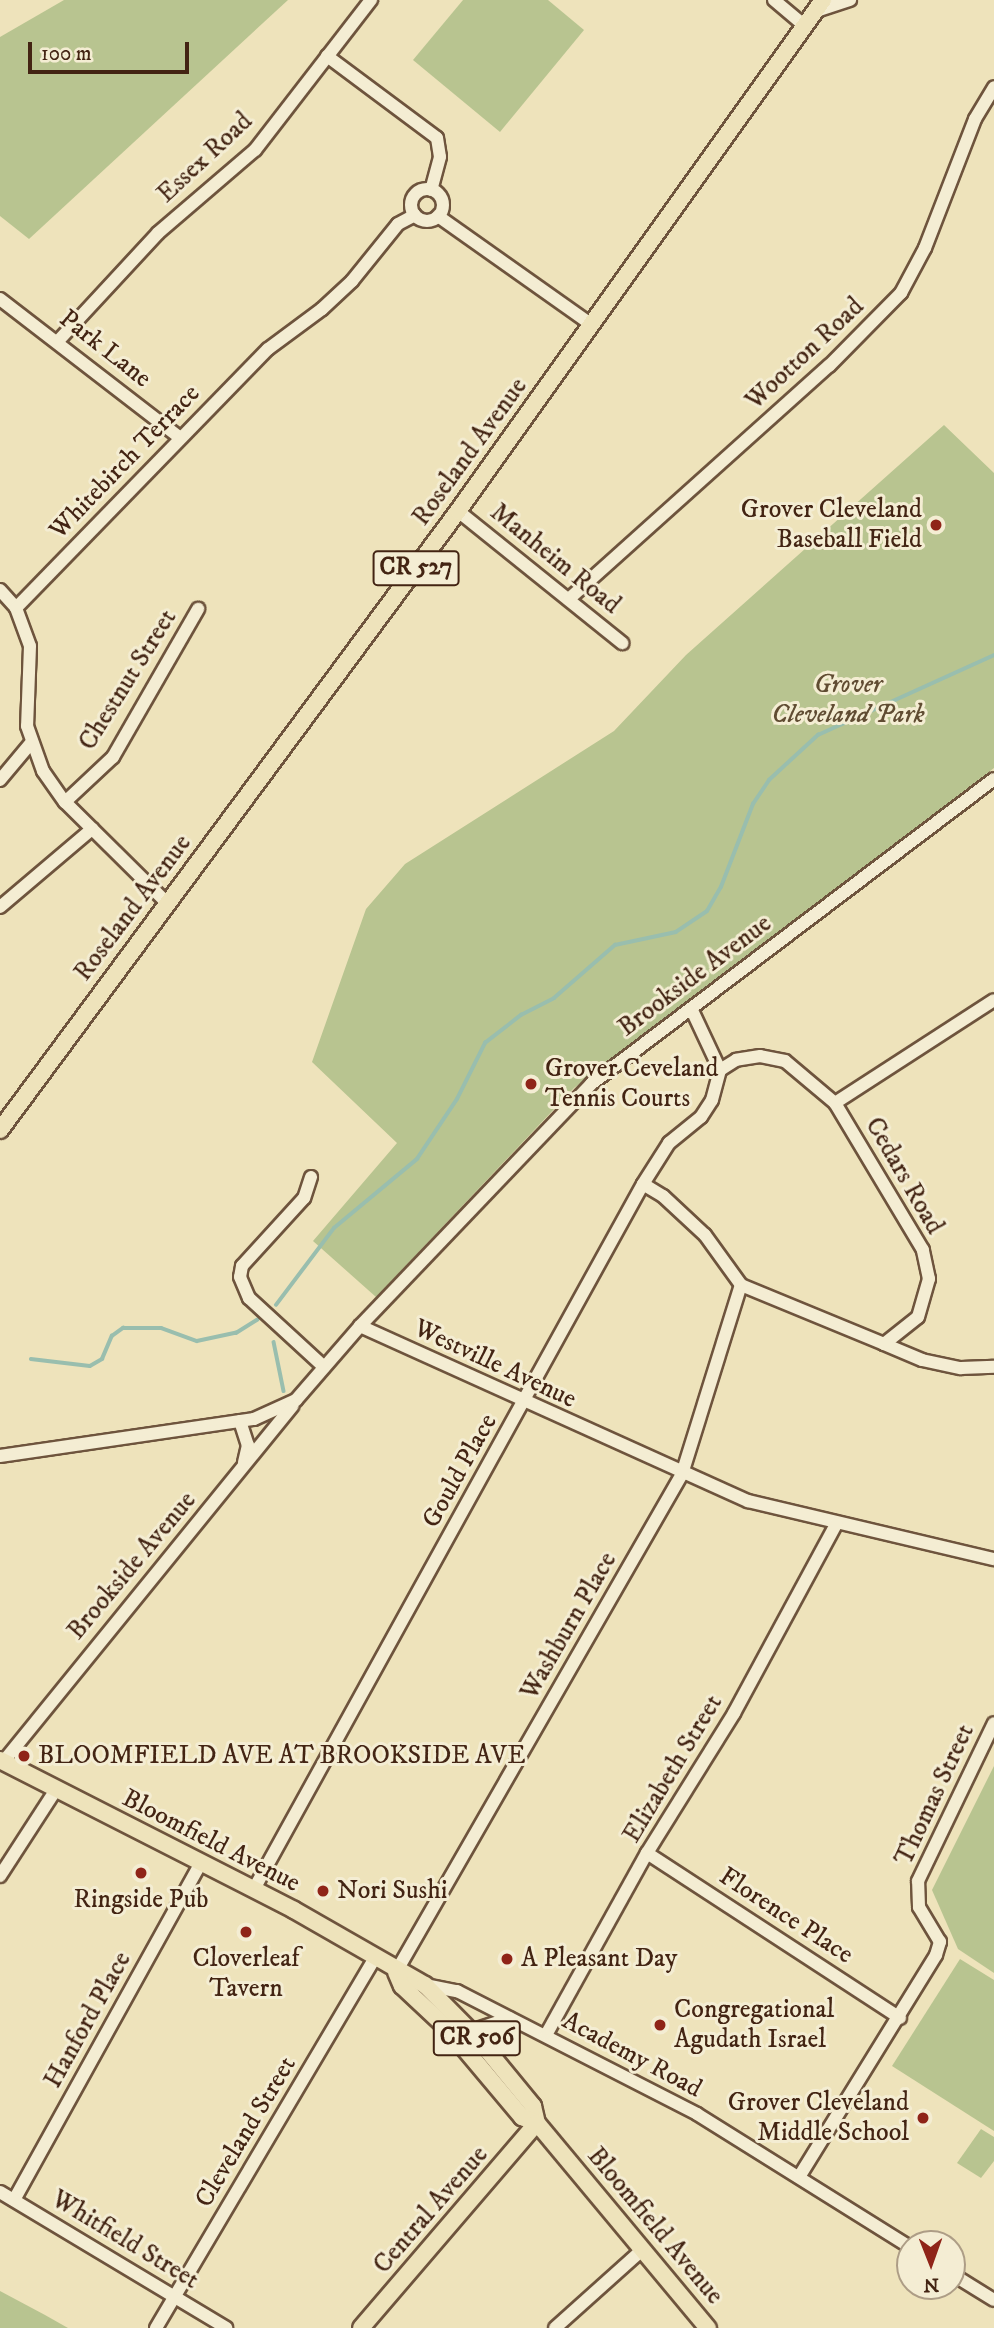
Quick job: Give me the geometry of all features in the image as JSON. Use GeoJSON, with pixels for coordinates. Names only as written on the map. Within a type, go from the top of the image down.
{"type":"FeatureCollection","features":[{"type":"Feature","properties":{"kind":"main road","name":"Roseland Avenue"},"geometry":{"type":"LineString","coordinates":[[0,1130],[458,511],[819,5]]}},
{"type":"Feature","properties":{"kind":"main road","name":"Bloomfield Avenue"},"geometry":{"type":"LineString","coordinates":[[1,1760],[55,1791],[254,1889],[396,1972],[411,1975],[425,1984],[471,2030],[533,2106],[537,2123],[708,2328]]}},
{"type":"Feature","properties":{"kind":"main road","name":"Bloomfield Avenue"},"geometry":{"type":"LineString","coordinates":[[396,1972],[402,1986],[456,2039],[522,2117],[537,2123]]}},
{"type":"Feature","properties":{"kind":"main road","name":"Central Avenue"},"geometry":{"type":"LineString","coordinates":[[361,2328],[537,2123]]}},
{"type":"Feature","properties":{"kind":"street","name":"Essex Road"},"geometry":{"type":"LineString","coordinates":[[59,340],[158,233],[255,150],[371,0]]}},
{"type":"Feature","properties":{"kind":"street"},"geometry":{"type":"LineString","coordinates":[[774,0],[804,25]]}},
{"type":"Feature","properties":{"kind":"street"},"geometry":{"type":"LineString","coordinates":[[819,5],[850,0]]}},
{"type":"Feature","properties":{"kind":"street"},"geometry":{"type":"LineString","coordinates":[[327,56],[437,138],[441,150],[431,190]]}},
{"type":"Feature","properties":{"kind":"street","name":"Wootton Road"},"geometry":{"type":"LineString","coordinates":[[570,598],[829,366],[901,293],[925,248],[975,119],[994,87]]}},
{"type":"Feature","properties":{"kind":"street"},"geometry":{"type":"LineString","coordinates":[[431,190],[443,204],[438,216],[426,221],[415,215],[414,196],[431,190]]}},
{"type":"Feature","properties":{"kind":"street","name":"Whitebirch Terrace"},"geometry":{"type":"LineString","coordinates":[[16,608],[179,437],[268,349],[342,290],[388,235],[415,215]]}},
{"type":"Feature","properties":{"kind":"street"},"geometry":{"type":"LineString","coordinates":[[438,216],[592,325]]}},
{"type":"Feature","properties":{"kind":"street","name":"Park Lane"},"geometry":{"type":"LineString","coordinates":[[0,299],[59,340],[179,437]]}},
{"type":"Feature","properties":{"kind":"street","name":"Manheim Road"},"geometry":{"type":"LineString","coordinates":[[458,511],[570,598],[622,643]]}},
{"type":"Feature","properties":{"kind":"street"},"geometry":{"type":"LineString","coordinates":[[0,590],[16,608],[30,646],[27,726],[43,771],[65,802],[167,903]]}},
{"type":"Feature","properties":{"kind":"street","name":"Chestnut Street"},"geometry":{"type":"LineString","coordinates":[[65,802],[113,757],[198,609]]}},
{"type":"Feature","properties":{"kind":"street"},"geometry":{"type":"LineString","coordinates":[[0,780],[32,743]]}},
{"type":"Feature","properties":{"kind":"street","name":"Brookside Avenue"},"geometry":{"type":"LineString","coordinates":[[360,1326],[591,1084],[994,779]]}},
{"type":"Feature","properties":{"kind":"street"},"geometry":{"type":"LineString","coordinates":[[0,907],[92,829]]}},
{"type":"Feature","properties":{"kind":"street"},"geometry":{"type":"LineString","coordinates":[[835,1103],[994,1000]]}},
{"type":"Feature","properties":{"kind":"street"},"geometry":{"type":"LineString","coordinates":[[691,1008],[720,1070]]}},
{"type":"Feature","properties":{"kind":"street","name":"Cedars Road"},"geometry":{"type":"LineString","coordinates":[[720,1070],[736,1060],[760,1056],[785,1061],[835,1103],[923,1250],[929,1279],[922,1308],[918,1317],[884,1344]]}},
{"type":"Feature","properties":{"kind":"street","name":"Gould Place"},"geometry":{"type":"LineString","coordinates":[[254,1889],[643,1184],[669,1143],[706,1108],[720,1070]]}},
{"type":"Feature","properties":{"kind":"street"},"geometry":{"type":"LineString","coordinates":[[311,1177],[303,1198],[242,1266],[240,1277],[249,1298],[324,1367]]}},
{"type":"Feature","properties":{"kind":"street"},"geometry":{"type":"LineString","coordinates":[[643,1184],[705,1235],[741,1285],[922,1360],[961,1368],[994,1367]]}},
{"type":"Feature","properties":{"kind":"street","name":"Washburn Place"},"geometry":{"type":"LineString","coordinates":[[396,1972],[682,1474],[741,1285]]}},
{"type":"Feature","properties":{"kind":"street"},"geometry":{"type":"LineString","coordinates":[[0,1457],[267,1416],[296,1400],[360,1326]]}},
{"type":"Feature","properties":{"kind":"street","name":"Westville Avenue"},"geometry":{"type":"LineString","coordinates":[[360,1326],[524,1403],[748,1501],[836,1524],[994,1559]]}},
{"type":"Feature","properties":{"kind":"street","name":"Brookside Avenue"},"geometry":{"type":"LineString","coordinates":[[1,1760],[242,1470],[296,1400]]}},
{"type":"Feature","properties":{"kind":"street"},"geometry":{"type":"LineString","coordinates":[[240,1421],[248,1446],[242,1470]]}},
{"type":"Feature","properties":{"kind":"street","name":"Elizabeth Street"},"geometry":{"type":"LineString","coordinates":[[546,2035],[647,1853],[734,1713],[836,1524]]}},
{"type":"Feature","properties":{"kind":"street","name":"Thomas Street"},"geometry":{"type":"LineString","coordinates":[[799,2177],[900,2018],[940,1942],[919,1907],[918,1881],[994,1723]]}},
{"type":"Feature","properties":{"kind":"street"},"geometry":{"type":"LineString","coordinates":[[0,1876],[55,1791]]}},
{"type":"Feature","properties":{"kind":"street","name":"Florence Place"},"geometry":{"type":"LineString","coordinates":[[647,1853],[900,2018]]}},
{"type":"Feature","properties":{"kind":"street","name":"Hanford Place"},"geometry":{"type":"LineString","coordinates":[[14,2200],[201,1862]]}},
{"type":"Feature","properties":{"kind":"street","name":"Cleveland Street"},"geometry":{"type":"LineString","coordinates":[[156,2328],[375,1958]]}},
{"type":"Feature","properties":{"kind":"street","name":"Academy Road"},"geometry":{"type":"LineString","coordinates":[[425,1984],[457,1991],[697,2114],[896,2238]]}},
{"type":"Feature","properties":{"kind":"street"},"geometry":{"type":"LineString","coordinates":[[456,2039],[471,2030],[510,2018]]}},
{"type":"Feature","properties":{"kind":"street","name":"Whitfield Street"},"geometry":{"type":"LineString","coordinates":[[0,2192],[226,2328]]}},
{"type":"Feature","properties":{"kind":"street"},"geometry":{"type":"LineString","coordinates":[[555,2328],[643,2249]]}},
{"type":"Feature","properties":{"kind":"street"},"geometry":{"type":"LineString","coordinates":[[966,2283],[994,2300]]}},
{"type":"Feature","properties":{"kind":"green space"},"geometry":{"type":"Polygon","coordinates":[[[64,0],[288,0],[29,239],[0,216],[0,37],[64,0]]]}},
{"type":"Feature","properties":{"kind":"green space"},"geometry":{"type":"Polygon","coordinates":[[[463,0],[548,0],[584,30],[500,132],[413,60],[463,0]]]}},
{"type":"Feature","properties":{"kind":"green space","name":"Grover Cleveland Park"},"geometry":{"type":"Polygon","coordinates":[[[944,425],[994,473],[994,768],[574,1088],[376,1297],[313,1241],[397,1143],[312,1062],[366,909],[405,864],[614,731],[686,655],[944,425]]]}},
{"type":"Feature","properties":{"kind":"green space"},"geometry":{"type":"Polygon","coordinates":[[[994,1766],[994,1973],[958,1949],[932,1890],[994,1766]]]}},
{"type":"Feature","properties":{"kind":"green space"},"geometry":{"type":"Polygon","coordinates":[[[960,1959],[994,1980],[994,2131],[892,2066],[960,1959]]]}},
{"type":"Feature","properties":{"kind":"green space"},"geometry":{"type":"Polygon","coordinates":[[[981,2129],[994,2137],[994,2161],[981,2178],[957,2163],[981,2129]]]}},
{"type":"Feature","properties":{"kind":"green space"},"geometry":{"type":"Polygon","coordinates":[[[0,2291],[45,2315],[68,2328],[0,2328],[0,2291]]]}},
{"type":"Feature","properties":{"kind":"waterway"},"geometry":{"type":"LineString","coordinates":[[276,1305],[334,1228],[417,1159],[457,1099],[485,1043],[521,1015],[554,998],[615,945],[676,932],[707,911],[721,887],[753,804],[769,780],[818,735],[994,655]]}},
{"type":"Feature","properties":{"kind":"waterway"},"geometry":{"type":"LineString","coordinates":[[31,1359],[90,1366],[102,1359],[112,1336],[123,1328],[161,1328],[197,1341],[236,1333],[257,1320]]}},
{"type":"Feature","properties":{"kind":"waterway"},"geometry":{"type":"LineString","coordinates":[[274,1342],[284,1391]]}},
{"type":"Feature","properties":{"kind":"place","name":"Grover Cleveland Baseball Field"},"geometry":{"type":"Point","coordinates":[936,525]}},
{"type":"Feature","properties":{"kind":"place","name":"Grover Ceveland Tennis Courts"},"geometry":{"type":"Point","coordinates":[531,1084]}},
{"type":"Feature","properties":{"kind":"place","name":"BLOOMFIELD AVE AT BROOKSIDE AVE"},"geometry":{"type":"Point","coordinates":[24,1756]}},
{"type":"Feature","properties":{"kind":"place","name":"Ringside Pub"},"geometry":{"type":"Point","coordinates":[141,1873]}},
{"type":"Feature","properties":{"kind":"place","name":"Nori Sushi"},"geometry":{"type":"Point","coordinates":[323,1891]}},
{"type":"Feature","properties":{"kind":"place","name":"Cloverleaf Tavern"},"geometry":{"type":"Point","coordinates":[246,1932]}},
{"type":"Feature","properties":{"kind":"place","name":"A Pleasant Day"},"geometry":{"type":"Point","coordinates":[507,1959]}},
{"type":"Feature","properties":{"kind":"place","name":"Congregational Agudath Israel"},"geometry":{"type":"Point","coordinates":[660,2025]}},
{"type":"Feature","properties":{"kind":"place","name":"Grover Cleveland Middle School"},"geometry":{"type":"Point","coordinates":[923,2118]}}]}
